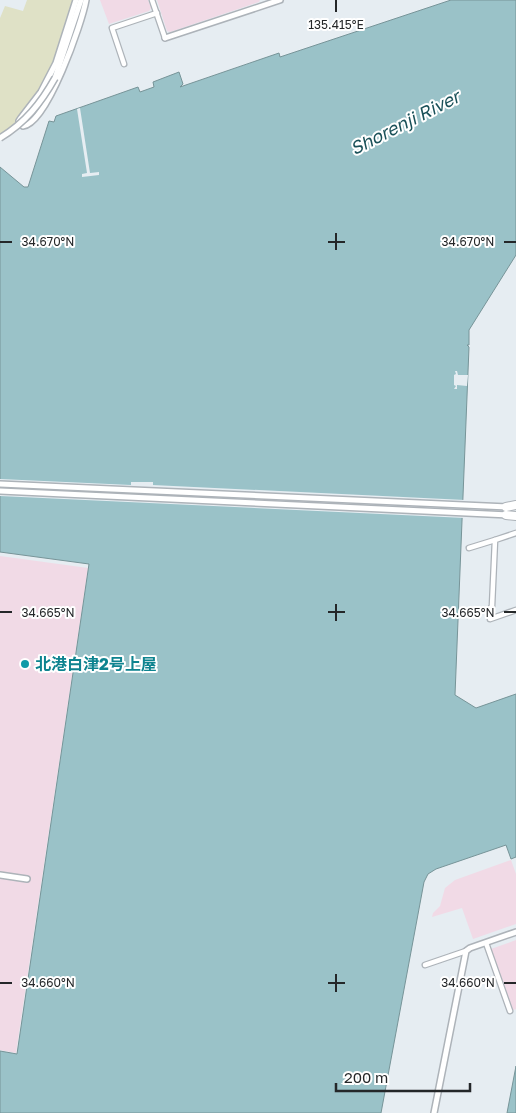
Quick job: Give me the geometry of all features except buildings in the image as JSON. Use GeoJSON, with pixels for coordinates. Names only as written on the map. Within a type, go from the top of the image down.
{"type":"FeatureCollection","features":[{"type":"Feature","properties":{"kind":"highway"},"geometry":{"type":"LineString","coordinates":[[506,511],[516,506]]}},
{"type":"Feature","properties":{"kind":"highway"},"geometry":{"type":"LineString","coordinates":[[506,511],[516,516]]}},
{"type":"Feature","properties":{"kind":"street"},"geometry":{"type":"LineString","coordinates":[[76,0],[56,63],[41,92],[21,118],[19,122],[23,126],[28,125],[35,117],[56,86],[65,66],[86,0]]}},
{"type":"Feature","properties":{"kind":"street"},"geometry":{"type":"LineString","coordinates":[[0,138],[16,127],[37,106],[55,78],[81,0]]}},
{"type":"Feature","properties":{"kind":"street"},"geometry":{"type":"LineString","coordinates":[[152,0],[165,38],[267,2],[280,0]]}},
{"type":"Feature","properties":{"kind":"street"},"geometry":{"type":"LineString","coordinates":[[124,64],[112,28],[157,13]]}},
{"type":"Feature","properties":{"kind":"street"},"geometry":{"type":"LineString","coordinates":[[0,484],[506,511]]}},
{"type":"Feature","properties":{"kind":"street"},"geometry":{"type":"LineString","coordinates":[[0,491],[506,511]]}},
{"type":"Feature","properties":{"kind":"street"},"geometry":{"type":"LineString","coordinates":[[469,548],[516,533]]}},
{"type":"Feature","properties":{"kind":"street"},"geometry":{"type":"LineString","coordinates":[[495,540],[490,619],[516,610]]}},
{"type":"Feature","properties":{"kind":"street"},"geometry":{"type":"LineString","coordinates":[[0,876],[27,879]]}},
{"type":"Feature","properties":{"kind":"street"},"geometry":{"type":"LineString","coordinates":[[425,965],[516,932]]}},
{"type":"Feature","properties":{"kind":"street"},"geometry":{"type":"LineString","coordinates":[[486,943],[510,1011]]}},
{"type":"Feature","properties":{"kind":"street"},"geometry":{"type":"LineString","coordinates":[[434,1113],[466,951]]}},
{"type":"Feature","properties":{"kind":"shaded area"},"geometry":{"type":"Polygon","coordinates":[[[100,0],[148,0],[151,8],[149,11],[109,24],[100,0]]]}},
{"type":"Feature","properties":{"kind":"shaded area"},"geometry":{"type":"Polygon","coordinates":[[[157,0],[260,0],[259,2],[170,32],[167,31],[157,0]]]}},
{"type":"Feature","properties":{"kind":"shaded area"},"geometry":{"type":"Polygon","coordinates":[[[0,556],[88,568],[16,1053],[0,1050],[0,556]]]}},
{"type":"Feature","properties":{"kind":"shaded area"},"geometry":{"type":"Polygon","coordinates":[[[511,860],[516,874],[516,924],[473,939],[462,908],[432,917],[433,913],[440,906],[445,888],[455,880],[511,860]]]}},
{"type":"Feature","properties":{"kind":"shaded area"},"geometry":{"type":"Polygon","coordinates":[[[516,940],[516,1009],[513,1010],[491,949],[516,940]]]}},
{"type":"Feature","properties":{"kind":"green space"},"geometry":{"type":"Polygon","coordinates":[[[27,0],[75,0],[55,62],[42,87],[11,128],[0,135],[0,18],[5,6],[23,11],[27,0]]]}},
{"type":"Feature","properties":{"kind":"water","name":"Shorenji River"},"geometry":{"type":"Polygon","coordinates":[[[451,0],[516,0],[516,255],[469,330],[455,695],[476,708],[516,694],[516,857],[511,859],[506,845],[436,869],[428,874],[424,882],[381,1113],[0,1113],[0,1051],[17,1054],[89,564],[0,552],[0,167],[24,187],[28,187],[49,121],[54,122],[56,116],[138,87],[140,92],[154,87],[153,82],[179,72],[183,84],[180,87],[279,53],[280,57],[451,0]]]}},
{"type":"Feature","properties":{"kind":"water"},"geometry":{"type":"Polygon","coordinates":[[[516,1066],[516,1113],[507,1113],[516,1066]]]}},
{"type":"Feature","properties":{"kind":"pier"},"geometry":{"type":"Polygon","coordinates":[[[80,108],[90,173],[99,172],[99,175],[82,177],[82,174],[87,173],[77,109],[80,108]]]}},
{"type":"Feature","properties":{"kind":"pier"},"geometry":{"type":"Polygon","coordinates":[[[455,371],[457,371],[458,375],[468,375],[467,386],[457,385],[457,389],[454,389],[456,386],[454,385],[455,371]]]}},
{"type":"Feature","properties":{"kind":"pier"},"geometry":{"type":"Polygon","coordinates":[[[0,479],[131,485],[131,482],[153,482],[153,485],[132,484],[465,500],[465,518],[0,496],[0,479]]]}},
{"type":"Feature","properties":{"kind":"place","name":"北港白津2号上屋"},"geometry":{"type":"Point","coordinates":[25,664]}}]}
